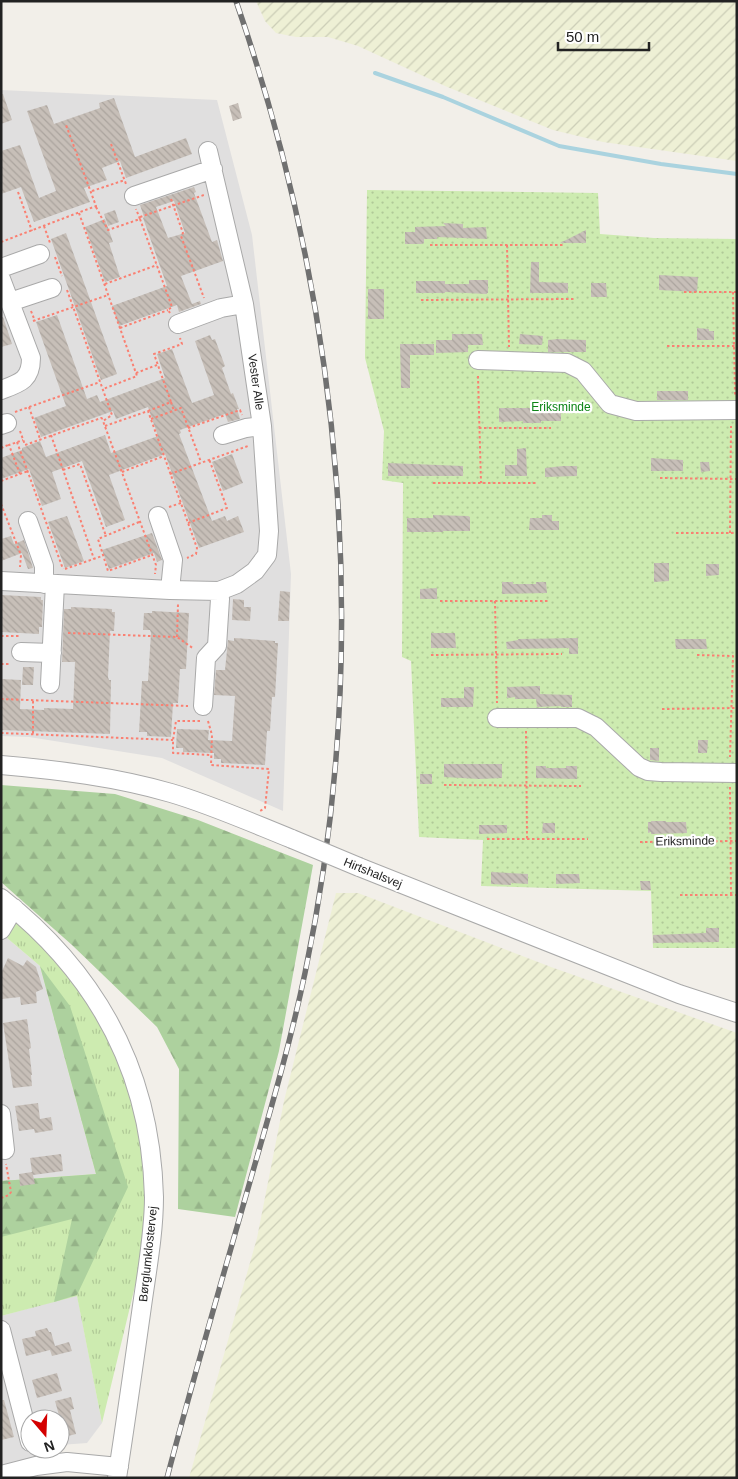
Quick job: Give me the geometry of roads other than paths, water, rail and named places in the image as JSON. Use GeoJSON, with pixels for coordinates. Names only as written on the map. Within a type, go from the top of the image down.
{"type":"FeatureCollection","features":[{"type":"Feature","properties":{"kind":"street","name":"Vester Alle"},"geometry":{"type":"LineString","coordinates":[[10,582],[52,579],[153,589],[219,591],[237,584],[255,571],[267,555],[269,531],[262,426],[244,304],[207,172],[208,151]]}},
{"type":"Feature","properties":{"kind":"street"},"geometry":{"type":"LineString","coordinates":[[134,196],[207,172]]}},
{"type":"Feature","properties":{"kind":"street"},"geometry":{"type":"LineString","coordinates":[[1,268],[48,251]]}},
{"type":"Feature","properties":{"kind":"street"},"geometry":{"type":"LineString","coordinates":[[1,279],[31,358],[31,368],[28,376],[19,383],[1,390]]}},
{"type":"Feature","properties":{"kind":"street"},"geometry":{"type":"LineString","coordinates":[[10,302],[61,286]]}},
{"type":"Feature","properties":{"kind":"street"},"geometry":{"type":"LineString","coordinates":[[173,317],[209,312],[244,304]]}},
{"type":"Feature","properties":{"kind":"street"},"geometry":{"type":"LineString","coordinates":[[478,360],[567,363],[582,371],[610,404],[636,411],[734,410]]}},
{"type":"Feature","properties":{"kind":"street"},"geometry":{"type":"LineString","coordinates":[[223,435],[242,429],[262,426]]}},
{"type":"Feature","properties":{"kind":"street"},"geometry":{"type":"LineString","coordinates":[[158,516],[173,560],[175,590]]}},
{"type":"Feature","properties":{"kind":"street"},"geometry":{"type":"LineString","coordinates":[[28,521],[44,566],[52,579],[53,632],[50,684]]}},
{"type":"Feature","properties":{"kind":"street"},"geometry":{"type":"LineString","coordinates":[[201,714],[206,658],[217,646],[219,591]]}},
{"type":"Feature","properties":{"kind":"street"},"geometry":{"type":"LineString","coordinates":[[21,644],[52,654]]}},
{"type":"Feature","properties":{"kind":"street"},"geometry":{"type":"LineString","coordinates":[[497,718],[578,718],[596,727],[639,767],[648,771],[733,772]]}},
{"type":"Feature","properties":{"kind":"street","name":"Hirtshalsvej"},"geometry":{"type":"LineString","coordinates":[[1,765],[103,778],[171,793],[292,839],[679,994],[737,1013]]}},
{"type":"Feature","properties":{"kind":"street"},"geometry":{"type":"LineString","coordinates":[[1,930],[8,903]]}},
{"type":"Feature","properties":{"kind":"street","name":"Børglumklostervej"},"geometry":{"type":"LineString","coordinates":[[8,903],[65,957],[98,1003],[115,1034],[132,1073],[141,1100],[147,1128],[153,1171],[153,1224],[118,1472]]}},
{"type":"Feature","properties":{"kind":"street"},"geometry":{"type":"LineString","coordinates":[[1,1114],[6,1150]]}},
{"type":"Feature","properties":{"kind":"street"},"geometry":{"type":"LineString","coordinates":[[1,1330],[21,1409]]}},
{"type":"Feature","properties":{"kind":"street"},"geometry":{"type":"LineString","coordinates":[[1,1475],[30,1459]]}},
{"type":"Feature","properties":{"kind":"street"},"geometry":{"type":"LineString","coordinates":[[47,1459],[118,1472]]}},
{"type":"Feature","properties":{"kind":"waterway"},"geometry":{"type":"LineString","coordinates":[[375,73],[443,97],[559,146],[661,164],[737,174]]}},
{"type":"Feature","properties":{"kind":"railway"},"geometry":{"type":"LineString","coordinates":[[167,1478],[300,998],[326,851],[338,728],[342,605],[336,482],[323,360],[302,239],[273,119],[236,1]]}},
{"type":"Feature","properties":{"kind":"park label","name":"Eriksminde"},"geometry":{"type":"Point","coordinates":[561,407]}}]}
